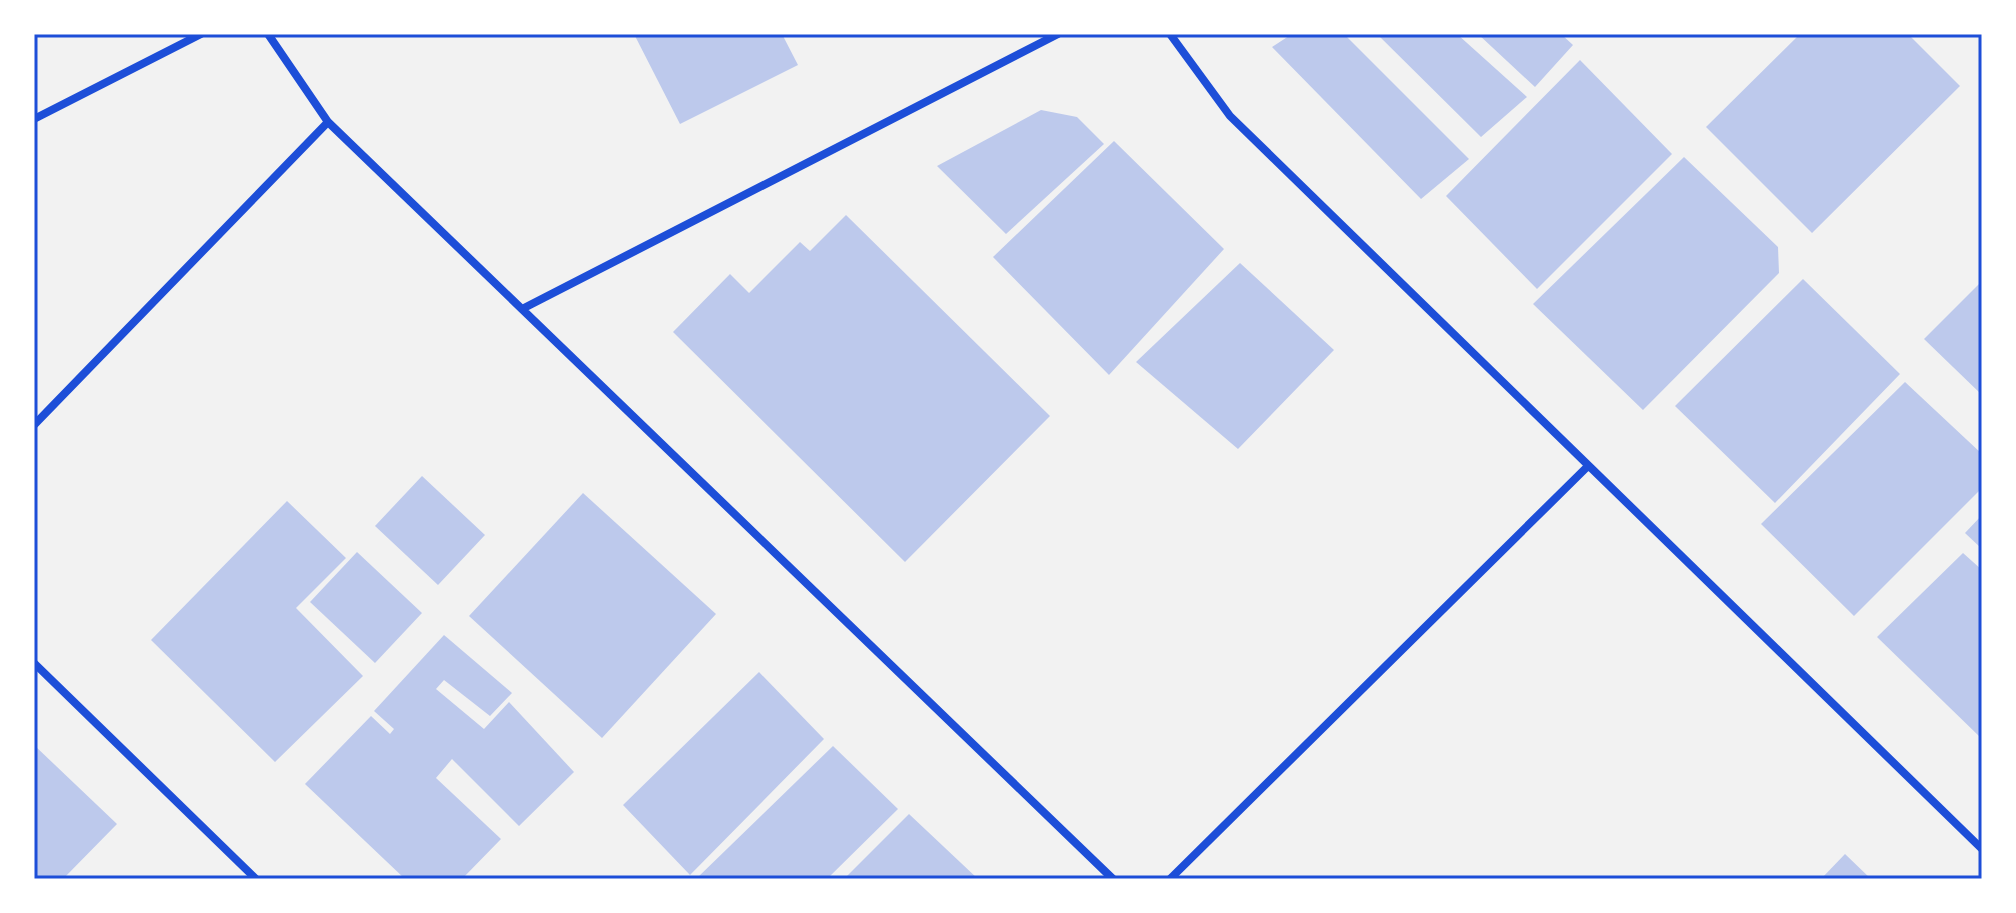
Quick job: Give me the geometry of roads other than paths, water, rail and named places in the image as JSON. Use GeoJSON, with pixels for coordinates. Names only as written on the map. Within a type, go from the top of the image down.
{"type":"FeatureCollection","features":[{"type":"Feature","properties":{"kind":"street"},"geometry":{"type":"LineString","coordinates":[[34,119],[201,34]]}},
{"type":"Feature","properties":{"kind":"street"},"geometry":{"type":"LineString","coordinates":[[268,34],[328,122],[1113,879]]}},
{"type":"Feature","properties":{"kind":"street"},"geometry":{"type":"LineString","coordinates":[[524,308],[1058,34]]}},
{"type":"Feature","properties":{"kind":"street"},"geometry":{"type":"LineString","coordinates":[[1170,34],[1230,116],[1982,849]]}},
{"type":"Feature","properties":{"kind":"street"},"geometry":{"type":"LineString","coordinates":[[34,425],[328,122]]}},
{"type":"Feature","properties":{"kind":"street"},"geometry":{"type":"LineString","coordinates":[[1170,879],[1588,466]]}},
{"type":"Feature","properties":{"kind":"street"},"geometry":{"type":"LineString","coordinates":[[34,663],[256,879]]}}]}
